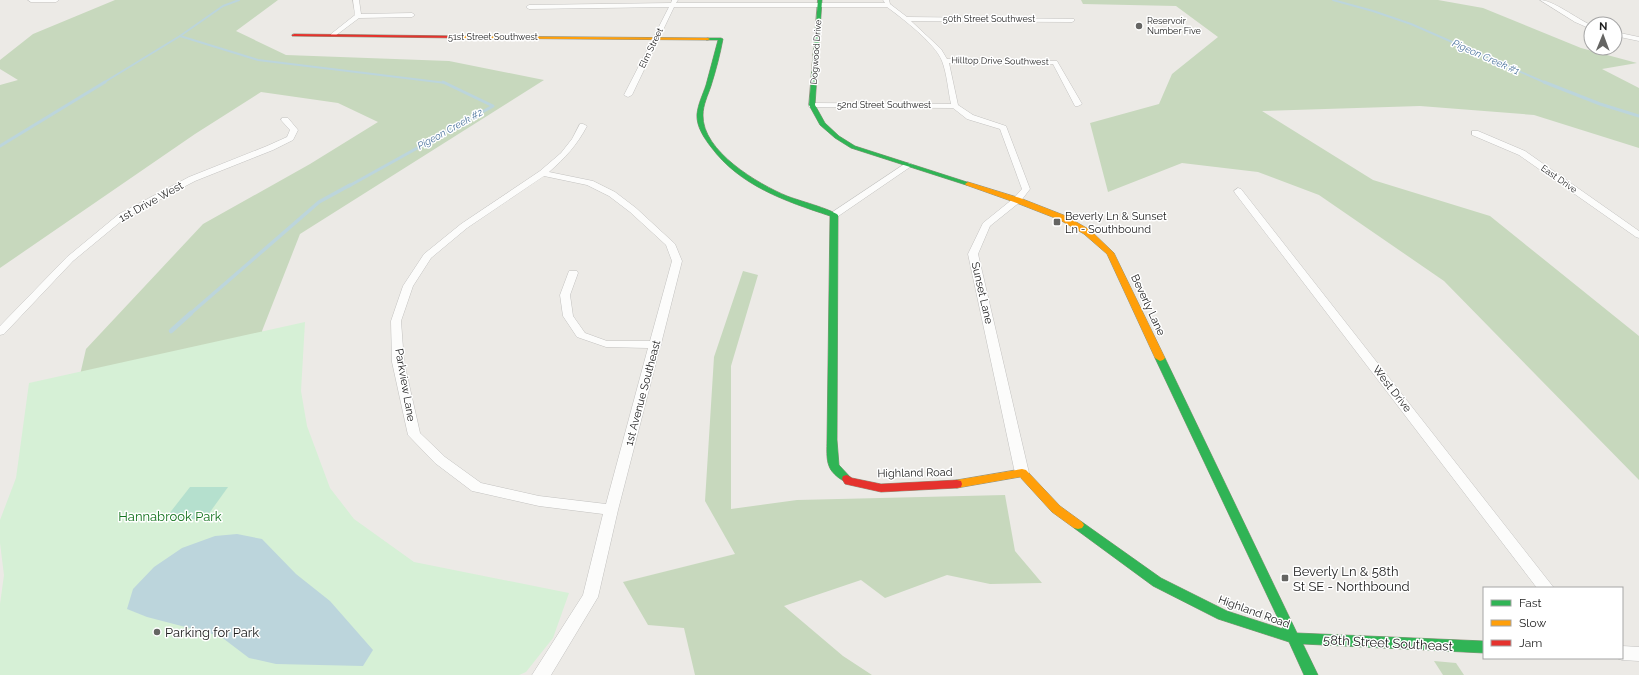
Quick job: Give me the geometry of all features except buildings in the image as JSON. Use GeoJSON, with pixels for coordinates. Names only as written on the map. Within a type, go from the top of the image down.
{"type":"FeatureCollection","features":[{"type":"Feature","properties":{"kind":"street"},"geometry":{"type":"LineString","coordinates":[[31,0],[56,0]]}},
{"type":"Feature","properties":{"kind":"street"},"geometry":{"type":"LineString","coordinates":[[356,0],[358,16]]}},
{"type":"Feature","properties":{"kind":"street"},"geometry":{"type":"LineString","coordinates":[[596,0],[604,4]]}},
{"type":"Feature","properties":{"kind":"street"},"geometry":{"type":"LineString","coordinates":[[1543,0],[1583,24]]}},
{"type":"Feature","properties":{"kind":"street"},"geometry":{"type":"LineString","coordinates":[[529,7],[674,2],[887,2],[939,50],[945,60],[955,106],[970,117],[1004,128],[1026,189],[1018,200]]}},
{"type":"Feature","properties":{"kind":"street","name":"Elm Street"},"geometry":{"type":"LineString","coordinates":[[628,95],[674,2]]}},
{"type":"Feature","properties":{"kind":"street","name":"Dogwood Drive"},"geometry":{"type":"LineString","coordinates":[[812,105],[819,2]]}},
{"type":"Feature","properties":{"kind":"street"},"geometry":{"type":"LineString","coordinates":[[333,36],[358,16],[412,15]]}},
{"type":"Feature","properties":{"kind":"street","name":"50th Street Southwest"},"geometry":{"type":"LineString","coordinates":[[906,19],[1072,20]]}},
{"type":"Feature","properties":{"kind":"street","name":"51st Street Southwest"},"geometry":{"type":"LineString","coordinates":[[294,36],[721,39],[700,116],[705,133],[714,150],[725,163],[744,177],[765,189],[800,204],[834,215]]}},
{"type":"Feature","properties":{"kind":"street"},"geometry":{"type":"LineString","coordinates":[[1623,36],[1639,39]]}},
{"type":"Feature","properties":{"kind":"street","name":"Hilltop Drive Southwest"},"geometry":{"type":"LineString","coordinates":[[945,60],[1055,62],[1078,104]]}},
{"type":"Feature","properties":{"kind":"street","name":"52nd Street Southwest"},"geometry":{"type":"LineString","coordinates":[[812,105],[955,106]]}},
{"type":"Feature","properties":{"kind":"street","name":"Beverly Lane"},"geometry":{"type":"LineString","coordinates":[[812,105],[822,124],[837,137],[853,146],[1018,200],[1063,218],[1087,232],[1110,253],[1311,675]]}},
{"type":"Feature","properties":{"kind":"street","name":"1st Drive West"},"geometry":{"type":"LineString","coordinates":[[0,332],[70,259],[122,216],[192,178],[270,148],[290,138],[294,130],[284,120]]}},
{"type":"Feature","properties":{"kind":"street","name":"Parkview Lane"},"geometry":{"type":"LineString","coordinates":[[583,126],[576,140],[564,155],[543,173],[464,226],[427,256],[408,286],[396,320],[398,362],[414,435],[440,460],[477,488],[540,501],[612,510]]}},
{"type":"Feature","properties":{"kind":"street","name":"East Drive"},"geometry":{"type":"LineString","coordinates":[[1475,133],[1522,153],[1639,234]]}},
{"type":"Feature","properties":{"kind":"street"},"geometry":{"type":"LineString","coordinates":[[834,215],[909,165]]}},
{"type":"Feature","properties":{"kind":"street","name":"1st Avenue Southeast"},"geometry":{"type":"LineString","coordinates":[[540,675],[545,670],[590,598],[677,261],[670,244],[633,210],[612,194],[590,183],[543,173]]}},
{"type":"Feature","properties":{"kind":"street","name":"West Drive"},"geometry":{"type":"LineString","coordinates":[[1238,191],[1545,587]]}},
{"type":"Feature","properties":{"kind":"street","name":"Sunset Lane"},"geometry":{"type":"LineString","coordinates":[[1018,200],[986,224],[973,254],[1022,473]]}},
{"type":"Feature","properties":{"kind":"street","name":"Highland Road"},"geometry":{"type":"LineString","coordinates":[[834,215],[832,440],[834,466],[849,481],[881,488],[960,484],[1022,473],[1056,509],[1157,582],[1223,615],[1293,638]]}},
{"type":"Feature","properties":{"kind":"street"},"geometry":{"type":"LineString","coordinates":[[573,273],[565,294],[568,316],[581,335],[606,344],[656,345]]}},
{"type":"Feature","properties":{"kind":"street","name":"58th Street Southeast"},"geometry":{"type":"LineString","coordinates":[[1293,638],[1483,647]]}},
{"type":"Feature","properties":{"kind":"street"},"geometry":{"type":"LineString","coordinates":[[1623,653],[1639,654]]}},
{"type":"Feature","properties":{"kind":"green space"},"geometry":{"type":"Polygon","coordinates":[[[115,0],[278,0],[236,31],[286,55],[449,61],[544,80],[300,234],[262,331],[294,500],[49,509],[86,349],[203,224],[310,164],[378,122],[338,103],[261,92],[195,134],[0,268],[0,85],[18,80],[0,69],[0,60],[33,34],[115,0]]]}},
{"type":"Feature","properties":{"kind":"green space"},"geometry":{"type":"Polygon","coordinates":[[[1081,0],[1438,0],[1483,8],[1583,49],[1583,56],[1611,56],[1637,63],[1602,69],[1639,88],[1639,148],[1534,115],[1420,106],[1262,111],[1373,180],[1490,216],[1639,336],[1639,480],[1444,281],[1319,195],[1258,172],[1182,163],[1108,192],[1090,123],[1159,104],[1172,74],[1218,37],[1176,6],[1083,4],[1081,0]]]}},
{"type":"Feature","properties":{"kind":"green space"},"geometry":{"type":"Polygon","coordinates":[[[743,271],[758,275],[731,366],[731,509],[797,500],[1005,495],[1015,551],[1042,583],[990,584],[947,575],[885,598],[861,580],[784,606],[843,656],[872,675],[695,675],[684,628],[648,625],[623,582],[735,554],[705,501],[714,357],[743,271]]]}},
{"type":"Feature","properties":{"kind":"green space","name":"Hannabrook Park"},"geometry":{"type":"Polygon","coordinates":[[[305,322],[301,391],[307,426],[330,488],[354,519],[414,562],[569,593],[553,638],[526,672],[519,675],[0,675],[0,604],[4,575],[0,543],[0,520],[16,478],[29,383],[305,322]]]}},
{"type":"Feature","properties":{"kind":"green space"},"geometry":{"type":"Polygon","coordinates":[[[190,487],[228,487],[205,519],[165,519],[190,487]]]}},
{"type":"Feature","properties":{"kind":"green space"},"geometry":{"type":"Polygon","coordinates":[[[1434,661],[1456,663],[1464,675],[1443,675],[1434,661]]]}},
{"type":"Feature","properties":{"kind":"water"},"geometry":{"type":"Polygon","coordinates":[[[237,534],[262,539],[296,574],[330,601],[373,650],[363,666],[276,664],[249,658],[220,636],[147,617],[127,609],[133,589],[154,567],[182,548],[215,536],[237,534]]]}},
{"type":"Feature","properties":{"kind":"waterway","name":"Pigeon Creek #2"},"geometry":{"type":"LineString","coordinates":[[180,36],[223,6],[239,0]]}},
{"type":"Feature","properties":{"kind":"waterway","name":"Pigeon Creek #1"},"geometry":{"type":"LineString","coordinates":[[1333,0],[1373,11],[1411,24],[1546,83]]}},
{"type":"Feature","properties":{"kind":"waterway"},"geometry":{"type":"LineString","coordinates":[[103,83],[180,36]]}},
{"type":"Feature","properties":{"kind":"waterway","name":"Pigeon Creek #2"},"geometry":{"type":"LineString","coordinates":[[180,36],[258,60],[445,83]]}},
{"type":"Feature","properties":{"kind":"waterway"},"geometry":{"type":"LineString","coordinates":[[0,146],[105,82]]}},
{"type":"Feature","properties":{"kind":"waterway","name":"Pigeon Creek #1"},"geometry":{"type":"LineString","coordinates":[[1544,82],[1600,104],[1639,116]]}},
{"type":"Feature","properties":{"kind":"waterway","name":"Pigeon Creek #2"},"geometry":{"type":"LineString","coordinates":[[349,186],[493,106],[445,83]]}},
{"type":"Feature","properties":{"kind":"waterway","name":"Pigeon Creek #2"},"geometry":{"type":"LineString","coordinates":[[190,314],[319,202],[350,185]]}},
{"type":"Feature","properties":{"kind":"waterway","name":"Pigeon Creek #2"},"geometry":{"type":"LineString","coordinates":[[171,331],[191,313]]}},
{"type":"Feature","properties":{"kind":"traffic: fast"},"geometry":{"type":"LineString","coordinates":[[820,0],[812,105],[822,124],[837,137],[853,147],[968,184]]}},
{"type":"Feature","properties":{"kind":"traffic: fast"},"geometry":{"type":"LineString","coordinates":[[708,39],[721,39],[700,114],[703,128],[711,143],[722,158],[735,170],[750,180],[783,197],[834,215],[832,440],[834,466],[847,479]]}},
{"type":"Feature","properties":{"kind":"traffic: fast"},"geometry":{"type":"LineString","coordinates":[[1160,358],[1311,675]]}},
{"type":"Feature","properties":{"kind":"traffic: fast"},"geometry":{"type":"LineString","coordinates":[[1078,525],[1157,582],[1223,615],[1293,638],[1483,647]]}},
{"type":"Feature","properties":{"kind":"traffic: slow"},"geometry":{"type":"LineString","coordinates":[[461,37],[708,39]]}},
{"type":"Feature","properties":{"kind":"traffic: slow"},"geometry":{"type":"LineString","coordinates":[[968,184],[1017,200],[1063,218],[1087,232],[1110,253],[1160,358]]}},
{"type":"Feature","properties":{"kind":"traffic: slow"},"geometry":{"type":"LineString","coordinates":[[957,484],[1022,473],[1056,509],[1078,525]]}},
{"type":"Feature","properties":{"kind":"traffic: jam"},"geometry":{"type":"LineString","coordinates":[[294,35],[461,37]]}},
{"type":"Feature","properties":{"kind":"traffic: jam"},"geometry":{"type":"LineString","coordinates":[[847,479],[849,481],[881,488],[957,484]]}},
{"type":"Feature","properties":{"kind":"place","name":"Reservoir Number Five"},"geometry":{"type":"Point","coordinates":[1139,26]}},
{"type":"Feature","properties":{"kind":"place","name":"Beverly Ln & Sunset Ln - Southbound"},"geometry":{"type":"Point","coordinates":[1057,222]}},
{"type":"Feature","properties":{"kind":"place","name":"Beverly Ln & 58th St SE - Northbound"},"geometry":{"type":"Point","coordinates":[1285,578]}},
{"type":"Feature","properties":{"kind":"place","name":"Parking for Park"},"geometry":{"type":"Point","coordinates":[157,632]}}]}
